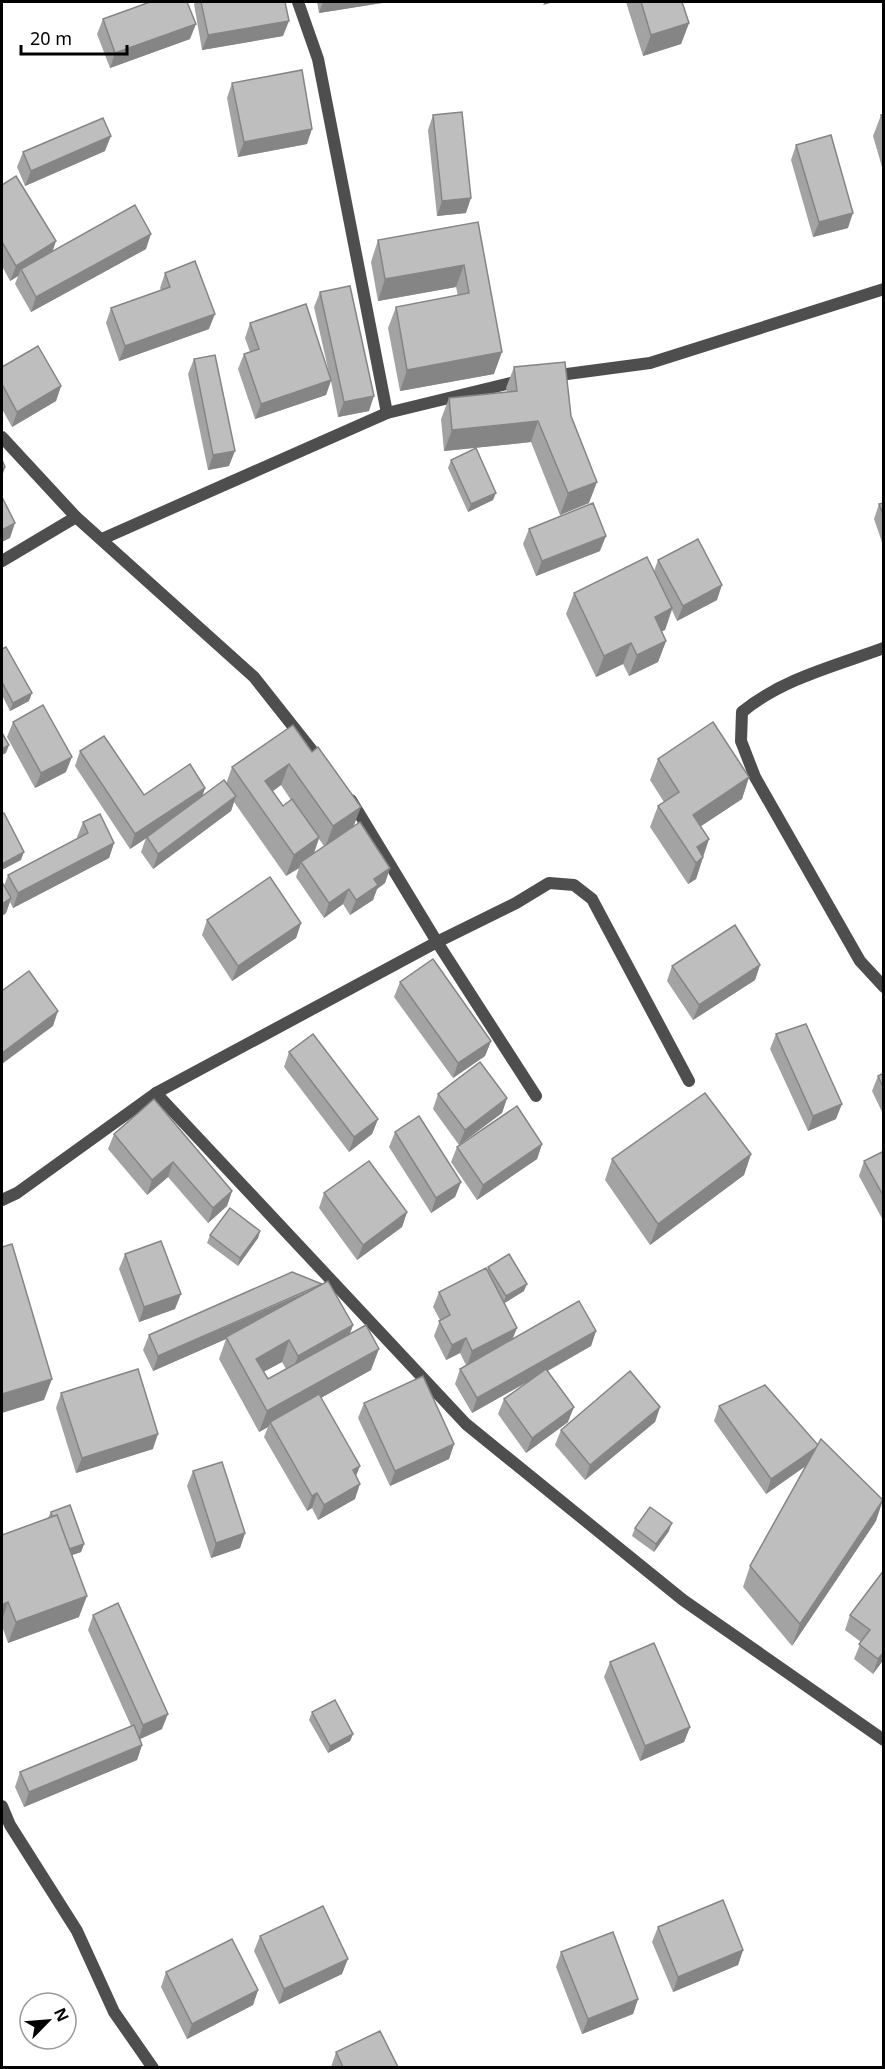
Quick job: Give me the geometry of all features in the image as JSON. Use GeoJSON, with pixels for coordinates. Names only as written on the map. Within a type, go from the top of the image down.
{"type":"FeatureCollection","features":[{"type":"Feature","properties":{"kind":"street"},"geometry":{"type":"LineString","coordinates":[[298,2],[318,59],[387,414]]}},
{"type":"Feature","properties":{"kind":"street"},"geometry":{"type":"LineString","coordinates":[[102,539],[387,414],[511,381],[650,363],[884,289]]}},
{"type":"Feature","properties":{"kind":"street"},"geometry":{"type":"LineString","coordinates":[[2,437],[75,517],[254,677],[330,773]]}},
{"type":"Feature","properties":{"kind":"street"},"geometry":{"type":"LineString","coordinates":[[2,561],[75,517]]}},
{"type":"Feature","properties":{"kind":"street"},"geometry":{"type":"LineString","coordinates":[[884,648],[782,686],[758,699],[742,712],[741,741],[755,777],[860,961],[884,987]]}},
{"type":"Feature","properties":{"kind":"street"},"geometry":{"type":"LineString","coordinates":[[344,791],[536,1096]]}},
{"type":"Feature","properties":{"kind":"street"},"geometry":{"type":"LineString","coordinates":[[2,1200],[17,1192],[156,1093],[549,884],[574,885],[592,899],[689,1081]]}},
{"type":"Feature","properties":{"kind":"street"},"geometry":{"type":"LineString","coordinates":[[156,1093],[466,1424],[683,1600],[884,1740]]}},
{"type":"Feature","properties":{"kind":"street"},"geometry":{"type":"LineString","coordinates":[[2,1806],[10,1825],[77,1931],[114,2012],[153,2067]]}},
{"type":"Feature","properties":{"kind":"building"},"geometry":{"type":"Polygon","coordinates":[[[150,2],[187,2],[196,24],[115,53],[103,19],[150,2]]]}},
{"type":"Feature","properties":{"kind":"building"},"geometry":{"type":"Polygon","coordinates":[[[201,2],[285,2],[289,21],[208,35],[201,2]]]}},
{"type":"Feature","properties":{"kind":"building"},"geometry":{"type":"Polygon","coordinates":[[[641,2],[682,2],[689,23],[651,35],[641,2]]]}},
{"type":"Feature","properties":{"kind":"building"},"geometry":{"type":"Polygon","coordinates":[[[302,70],[312,129],[244,142],[232,83],[302,70]]]}},
{"type":"Feature","properties":{"kind":"building"},"geometry":{"type":"Polygon","coordinates":[[[462,112],[471,198],[442,201],[433,115],[462,112]]]}},
{"type":"Feature","properties":{"kind":"building"},"geometry":{"type":"Polygon","coordinates":[[[103,118],[111,136],[31,171],[23,152],[103,118]]]}},
{"type":"Feature","properties":{"kind":"building"},"geometry":{"type":"Polygon","coordinates":[[[831,135],[853,213],[819,222],[796,145],[831,135]]]}},
{"type":"Feature","properties":{"kind":"building"},"geometry":{"type":"Polygon","coordinates":[[[16,176],[56,241],[16,266],[2,242],[2,185],[16,176]]]}},
{"type":"Feature","properties":{"kind":"building"},"geometry":{"type":"Polygon","coordinates":[[[135,205],[151,234],[36,297],[21,269],[135,205]]]}},
{"type":"Feature","properties":{"kind":"building"},"geometry":{"type":"Polygon","coordinates":[[[478,222],[502,352],[407,370],[396,307],[469,293],[464,265],[385,279],[378,240],[478,222]]]}},
{"type":"Feature","properties":{"kind":"building"},"geometry":{"type":"Polygon","coordinates":[[[195,261],[215,314],[125,346],[111,308],[170,287],[165,273],[195,261]]]}},
{"type":"Feature","properties":{"kind":"building"},"geometry":{"type":"Polygon","coordinates":[[[350,286],[374,396],[344,402],[320,292],[350,286]]]}},
{"type":"Feature","properties":{"kind":"building"},"geometry":{"type":"Polygon","coordinates":[[[306,304],[331,380],[261,404],[244,354],[259,349],[250,323],[306,304]]]}},
{"type":"Feature","properties":{"kind":"building"},"geometry":{"type":"Polygon","coordinates":[[[38,346],[61,386],[17,412],[2,384],[2,367],[38,346]]]}},
{"type":"Feature","properties":{"kind":"building"},"geometry":{"type":"Polygon","coordinates":[[[215,355],[235,451],[213,455],[194,359],[215,355]]]}},
{"type":"Feature","properties":{"kind":"building"},"geometry":{"type":"Polygon","coordinates":[[[565,362],[571,416],[597,482],[568,493],[538,421],[452,430],[449,398],[517,391],[514,367],[565,362]]]}},
{"type":"Feature","properties":{"kind":"building"},"geometry":{"type":"Polygon","coordinates":[[[476,448],[496,493],[471,504],[451,460],[476,448]]]}},
{"type":"Feature","properties":{"kind":"building"},"geometry":{"type":"Polygon","coordinates":[[[2,497],[15,523],[2,530],[2,497]]]}},
{"type":"Feature","properties":{"kind":"building"},"geometry":{"type":"Polygon","coordinates":[[[593,503],[606,536],[542,561],[529,529],[593,503]]]}},
{"type":"Feature","properties":{"kind":"building"},"geometry":{"type":"Polygon","coordinates":[[[884,503],[884,517],[879,504],[884,503]]]}},
{"type":"Feature","properties":{"kind":"building"},"geometry":{"type":"Polygon","coordinates":[[[698,539],[722,585],[683,606],[658,560],[698,539]]]}},
{"type":"Feature","properties":{"kind":"building"},"geometry":{"type":"Polygon","coordinates":[[[647,557],[672,608],[655,617],[666,641],[637,655],[631,643],[604,656],[574,593],[647,557]]]}},
{"type":"Feature","properties":{"kind":"building"},"geometry":{"type":"Polygon","coordinates":[[[6,647],[32,693],[13,703],[2,682],[2,649],[6,647]]]}},
{"type":"Feature","properties":{"kind":"building"},"geometry":{"type":"Polygon","coordinates":[[[43,705],[72,757],[41,773],[13,722],[43,705]]]}},
{"type":"Feature","properties":{"kind":"building"},"geometry":{"type":"Polygon","coordinates":[[[713,722],[749,777],[693,815],[709,839],[697,847],[703,857],[696,863],[658,806],[679,792],[658,759],[713,722]]]}},
{"type":"Feature","properties":{"kind":"building"},"geometry":{"type":"Polygon","coordinates":[[[293,725],[312,752],[318,747],[361,807],[333,826],[289,764],[265,781],[283,806],[292,799],[319,837],[294,855],[232,767],[293,725]]]}},
{"type":"Feature","properties":{"kind":"building"},"geometry":{"type":"Polygon","coordinates":[[[2,733],[9,745],[2,749],[2,733]]]}},
{"type":"Feature","properties":{"kind":"building"},"geometry":{"type":"Polygon","coordinates":[[[104,736],[144,795],[190,764],[205,788],[135,834],[80,751],[104,736]]]}},
{"type":"Feature","properties":{"kind":"building"},"geometry":{"type":"Polygon","coordinates":[[[224,780],[236,796],[158,854],[147,837],[224,780]]]}},
{"type":"Feature","properties":{"kind":"building"},"geometry":{"type":"Polygon","coordinates":[[[4,813],[24,852],[2,864],[2,814],[4,813]]]}},
{"type":"Feature","properties":{"kind":"building"},"geometry":{"type":"Polygon","coordinates":[[[100,814],[114,843],[18,893],[8,875],[88,833],[83,822],[100,814]]]}},
{"type":"Feature","properties":{"kind":"building"},"geometry":{"type":"Polygon","coordinates":[[[360,822],[390,868],[374,879],[378,885],[356,900],[349,889],[329,903],[301,862],[360,822]]]}},
{"type":"Feature","properties":{"kind":"building"},"geometry":{"type":"Polygon","coordinates":[[[270,877],[301,923],[238,966],[207,920],[270,877]]]}},
{"type":"Feature","properties":{"kind":"building"},"geometry":{"type":"Polygon","coordinates":[[[2,882],[11,898],[2,904],[2,882]]]}},
{"type":"Feature","properties":{"kind":"building"},"geometry":{"type":"Polygon","coordinates":[[[735,925],[760,965],[699,1005],[672,966],[735,925]]]}},
{"type":"Feature","properties":{"kind":"building"},"geometry":{"type":"Polygon","coordinates":[[[433,959],[491,1041],[458,1063],[400,982],[433,959]]]}},
{"type":"Feature","properties":{"kind":"building"},"geometry":{"type":"Polygon","coordinates":[[[29,971],[58,1011],[2,1053],[2,991],[29,971]]]}},
{"type":"Feature","properties":{"kind":"building"},"geometry":{"type":"Polygon","coordinates":[[[806,1024],[842,1104],[813,1116],[776,1034],[806,1024]]]}},
{"type":"Feature","properties":{"kind":"building"},"geometry":{"type":"Polygon","coordinates":[[[313,1034],[378,1119],[354,1137],[289,1052],[313,1034]]]}},
{"type":"Feature","properties":{"kind":"building"},"geometry":{"type":"Polygon","coordinates":[[[480,1062],[507,1098],[465,1130],[438,1094],[480,1062]]]}},
{"type":"Feature","properties":{"kind":"building"},"geometry":{"type":"Polygon","coordinates":[[[884,1073],[884,1089],[878,1076],[884,1073]]]}},
{"type":"Feature","properties":{"kind":"building"},"geometry":{"type":"Polygon","coordinates":[[[705,1093],[751,1154],[658,1224],[612,1159],[705,1093]]]}},
{"type":"Feature","properties":{"kind":"building"},"geometry":{"type":"Polygon","coordinates":[[[154,1099],[232,1191],[213,1208],[173,1162],[152,1180],[114,1134],[154,1099]]]}},
{"type":"Feature","properties":{"kind":"building"},"geometry":{"type":"Polygon","coordinates":[[[517,1106],[542,1144],[483,1185],[457,1147],[517,1106]]]}},
{"type":"Feature","properties":{"kind":"building"},"geometry":{"type":"Polygon","coordinates":[[[419,1116],[461,1182],[436,1198],[395,1132],[419,1116]]]}},
{"type":"Feature","properties":{"kind":"building"},"geometry":{"type":"Polygon","coordinates":[[[884,1151],[884,1197],[864,1161],[884,1151]]]}},
{"type":"Feature","properties":{"kind":"building"},"geometry":{"type":"Polygon","coordinates":[[[369,1161],[407,1212],[363,1245],[324,1193],[369,1161]]]}},
{"type":"Feature","properties":{"kind":"building"},"geometry":{"type":"Polygon","coordinates":[[[230,1208],[260,1231],[240,1258],[210,1235],[230,1208]]]}},
{"type":"Feature","properties":{"kind":"building"},"geometry":{"type":"Polygon","coordinates":[[[161,1241],[181,1294],[144,1307],[125,1254],[161,1241]]]}},
{"type":"Feature","properties":{"kind":"building"},"geometry":{"type":"Polygon","coordinates":[[[12,1244],[52,1379],[2,1394],[2,1247],[12,1244]]]}},
{"type":"Feature","properties":{"kind":"building"},"geometry":{"type":"Polygon","coordinates":[[[509,1254],[527,1284],[506,1296],[488,1267],[509,1254]]]}},
{"type":"Feature","properties":{"kind":"building"},"geometry":{"type":"Polygon","coordinates":[[[486,1268],[517,1328],[472,1351],[466,1338],[452,1345],[439,1321],[450,1315],[439,1292],[486,1268]]]}},
{"type":"Feature","properties":{"kind":"building"},"geometry":{"type":"Polygon","coordinates":[[[292,1272],[322,1284],[158,1356],[149,1335],[292,1272]]]}},
{"type":"Feature","properties":{"kind":"building"},"geometry":{"type":"Polygon","coordinates":[[[328,1281],[353,1325],[298,1356],[289,1340],[256,1359],[268,1379],[366,1325],[379,1349],[267,1411],[226,1337],[328,1281]]]}},
{"type":"Feature","properties":{"kind":"building"},"geometry":{"type":"Polygon","coordinates":[[[579,1301],[596,1331],[477,1398],[460,1369],[579,1301]]]}},
{"type":"Feature","properties":{"kind":"building"},"geometry":{"type":"Polygon","coordinates":[[[138,1369],[158,1434],[82,1458],[61,1393],[138,1369]]]}},
{"type":"Feature","properties":{"kind":"building"},"geometry":{"type":"Polygon","coordinates":[[[546,1369],[574,1407],[532,1438],[504,1399],[546,1369]]]}},
{"type":"Feature","properties":{"kind":"building"},"geometry":{"type":"Polygon","coordinates":[[[630,1371],[660,1407],[590,1465],[561,1430],[630,1371]]]}},
{"type":"Feature","properties":{"kind":"building"},"geometry":{"type":"Polygon","coordinates":[[[423,1376],[454,1444],[395,1471],[364,1403],[423,1376]]]}},
{"type":"Feature","properties":{"kind":"building"},"geometry":{"type":"Polygon","coordinates":[[[765,1385],[818,1445],[771,1479],[719,1406],[765,1385]]]}},
{"type":"Feature","properties":{"kind":"building"},"geometry":{"type":"Polygon","coordinates":[[[319,1394],[360,1466],[353,1470],[360,1484],[324,1505],[317,1493],[312,1496],[270,1422],[319,1394]]]}},
{"type":"Feature","properties":{"kind":"building"},"geometry":{"type":"Polygon","coordinates":[[[821,1439],[883,1500],[800,1624],[750,1566],[821,1439]]]}},
{"type":"Feature","properties":{"kind":"building"},"geometry":{"type":"Polygon","coordinates":[[[222,1462],[245,1533],[216,1543],[193,1471],[222,1462]]]}},
{"type":"Feature","properties":{"kind":"building"},"geometry":{"type":"Polygon","coordinates":[[[70,1505],[84,1544],[69,1549],[57,1515],[52,1517],[51,1512],[70,1505]]]}},
{"type":"Feature","properties":{"kind":"building"},"geometry":{"type":"Polygon","coordinates":[[[650,1507],[672,1523],[656,1544],[635,1528],[650,1507]]]}},
{"type":"Feature","properties":{"kind":"building"},"geometry":{"type":"Polygon","coordinates":[[[57,1515],[87,1596],[16,1622],[8,1602],[2,1605],[2,1535],[57,1515]]]}},
{"type":"Feature","properties":{"kind":"building"},"geometry":{"type":"Polygon","coordinates":[[[884,1570],[884,1652],[878,1659],[859,1644],[870,1630],[850,1615],[884,1570]]]}},
{"type":"Feature","properties":{"kind":"building"},"geometry":{"type":"Polygon","coordinates":[[[118,1603],[168,1714],[143,1725],[93,1615],[118,1603]]]}},
{"type":"Feature","properties":{"kind":"building"},"geometry":{"type":"Polygon","coordinates":[[[654,1643],[690,1727],[645,1746],[610,1662],[654,1643]]]}},
{"type":"Feature","properties":{"kind":"building"},"geometry":{"type":"Polygon","coordinates":[[[335,1700],[353,1734],[330,1746],[312,1712],[335,1700]]]}},
{"type":"Feature","properties":{"kind":"building"},"geometry":{"type":"Polygon","coordinates":[[[134,1725],[142,1745],[29,1792],[20,1772],[134,1725]]]}},
{"type":"Feature","properties":{"kind":"building"},"geometry":{"type":"Polygon","coordinates":[[[723,1900],[743,1950],[678,1977],[658,1927],[723,1900]]]}},
{"type":"Feature","properties":{"kind":"building"},"geometry":{"type":"Polygon","coordinates":[[[323,1906],[348,1959],[284,1989],[260,1936],[323,1906]]]}},
{"type":"Feature","properties":{"kind":"building"},"geometry":{"type":"Polygon","coordinates":[[[613,1932],[638,1999],[588,2019],[561,1952],[613,1932]]]}},
{"type":"Feature","properties":{"kind":"building"},"geometry":{"type":"Polygon","coordinates":[[[232,1939],[258,1990],[192,2024],[166,1972],[232,1939]]]}},
{"type":"Feature","properties":{"kind":"building"},"geometry":{"type":"Polygon","coordinates":[[[380,2031],[398,2067],[343,2067],[336,2052],[380,2031]]]}}]}
